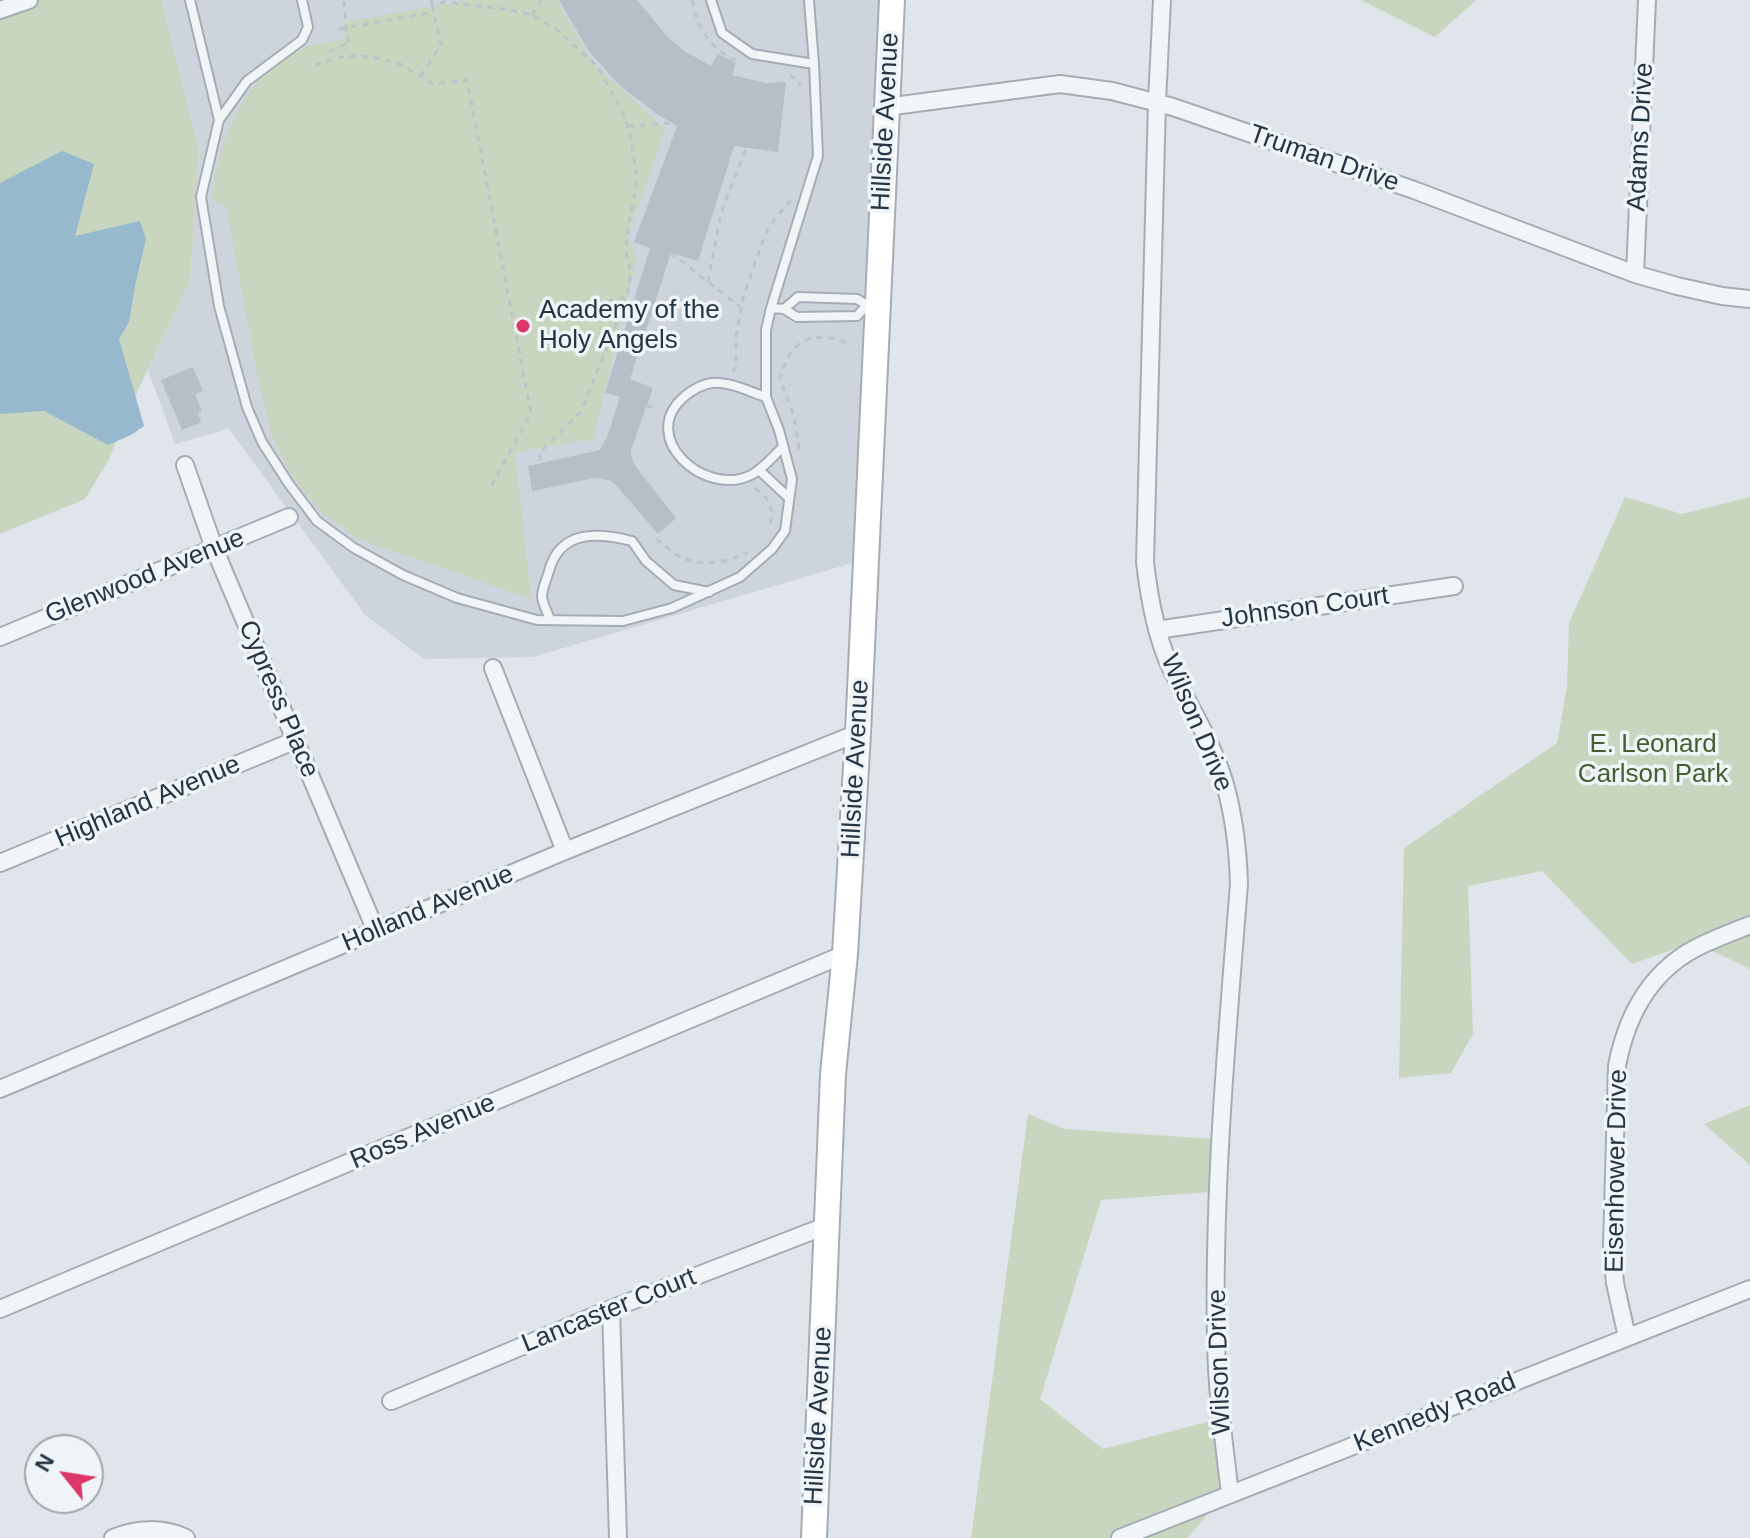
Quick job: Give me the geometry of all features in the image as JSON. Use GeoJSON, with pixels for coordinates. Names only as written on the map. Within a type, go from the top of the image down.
{"type":"FeatureCollection","features":[{"type":"Feature","properties":{"kind":"main road","name":"Hillside Avenue"},"geometry":{"type":"LineString","coordinates":[[814,1538],[833,1074],[845,954],[858,733],[872,305],[892,0]]}},
{"type":"Feature","properties":{"kind":"street"},"geometry":{"type":"LineString","coordinates":[[0,10],[29,0]]}},
{"type":"Feature","properties":{"kind":"street","name":"Wilson Drive"},"geometry":{"type":"LineString","coordinates":[[1162,0],[1145,562],[1157,630],[1168,662],[1209,743],[1223,779],[1238,850],[1239,884],[1222,1130],[1216,1317],[1220,1415],[1230,1494]]}},
{"type":"Feature","properties":{"kind":"street","name":"Adams Drive"},"geometry":{"type":"LineString","coordinates":[[1635,274],[1647,0]]}},
{"type":"Feature","properties":{"kind":"street","name":"Truman Drive"},"geometry":{"type":"LineString","coordinates":[[886,107],[1060,84],[1112,91],[1157,102],[1414,190],[1635,274],[1722,296],[1750,299]]}},
{"type":"Feature","properties":{"kind":"street","name":"Cypress Place"},"geometry":{"type":"LineString","coordinates":[[185,465],[214,548],[376,931]]}},
{"type":"Feature","properties":{"kind":"street","name":"Glenwood Avenue"},"geometry":{"type":"LineString","coordinates":[[0,637],[289,517]]}},
{"type":"Feature","properties":{"kind":"street","name":"Johnson Court"},"geometry":{"type":"LineString","coordinates":[[1157,630],[1454,586]]}},
{"type":"Feature","properties":{"kind":"street"},"geometry":{"type":"LineString","coordinates":[[493,668],[565,851]]}},
{"type":"Feature","properties":{"kind":"street","name":"Holland Avenue"},"geometry":{"type":"LineString","coordinates":[[0,1089],[565,851],[858,733]]}},
{"type":"Feature","properties":{"kind":"street","name":"Highland Avenue"},"geometry":{"type":"LineString","coordinates":[[0,863],[296,740]]}},
{"type":"Feature","properties":{"kind":"street","name":"Eisenhower Drive"},"geometry":{"type":"LineString","coordinates":[[1627,1337],[1615,1283],[1612,1247],[1617,1066],[1622,1041],[1643,995],[1658,977],[1678,959],[1701,945],[1750,925]]}},
{"type":"Feature","properties":{"kind":"street","name":"Ross Avenue"},"geometry":{"type":"LineString","coordinates":[[0,1309],[845,954]]}},
{"type":"Feature","properties":{"kind":"street","name":"Lancaster Court"},"geometry":{"type":"LineString","coordinates":[[391,1401],[611,1309],[828,1225]]}},
{"type":"Feature","properties":{"kind":"street","name":"Kennedy Road"},"geometry":{"type":"LineString","coordinates":[[1120,1538],[1750,1289]]}},
{"type":"Feature","properties":{"kind":"street"},"geometry":{"type":"LineString","coordinates":[[611,1309],[618,1538]]}},
{"type":"Feature","properties":{"kind":"street"},"geometry":{"type":"LineString","coordinates":[[113,1538],[137,1531],[156,1530],[186,1538]]}},
{"type":"Feature","properties":{"kind":"lane"},"geometry":{"type":"LineString","coordinates":[[190,0],[219,120]]}},
{"type":"Feature","properties":{"kind":"lane"},"geometry":{"type":"LineString","coordinates":[[302,0],[308,27],[302,40],[247,81],[219,120],[201,197],[219,306],[247,407],[262,442],[317,521],[354,548],[403,575],[457,598],[537,620],[623,621],[672,608],[740,577],[772,549],[785,531],[792,479],[779,430],[766,397],[766,330],[818,156],[809,0]]}},
{"type":"Feature","properties":{"kind":"lane"},"geometry":{"type":"LineString","coordinates":[[711,0],[722,33],[752,54],[814,64]]}},
{"type":"Feature","properties":{"kind":"lane"},"geometry":{"type":"LineString","coordinates":[[784,309],[798,297],[857,299],[872,305]]}},
{"type":"Feature","properties":{"kind":"lane"},"geometry":{"type":"LineString","coordinates":[[771,308],[784,309],[797,317],[857,316],[872,305]]}},
{"type":"Feature","properties":{"kind":"lane"},"geometry":{"type":"LineString","coordinates":[[766,397],[728,384],[712,383],[696,388],[682,398],[672,413],[667,430],[670,444],[692,468],[723,480],[750,476],[783,447]]}},
{"type":"Feature","properties":{"kind":"lane"},"geometry":{"type":"LineString","coordinates":[[759,470],[789,498]]}},
{"type":"Feature","properties":{"kind":"lane"},"geometry":{"type":"LineString","coordinates":[[550,620],[542,595],[552,557],[571,539],[591,535],[632,541],[646,561],[674,585],[709,592]]}},
{"type":"Feature","properties":{"kind":"path"},"geometry":{"type":"LineString","coordinates":[[329,52],[349,45],[344,0]]}},
{"type":"Feature","properties":{"kind":"path"},"geometry":{"type":"LineString","coordinates":[[532,15],[541,0]]}},
{"type":"Feature","properties":{"kind":"path"},"geometry":{"type":"LineString","coordinates":[[692,0],[703,32],[715,48],[747,64]]}},
{"type":"Feature","properties":{"kind":"path"},"geometry":{"type":"LineString","coordinates":[[421,76],[441,45],[432,2],[532,15],[557,30],[598,67],[628,126],[636,190],[626,242],[631,272],[627,297],[581,412],[539,453],[541,463]]}},
{"type":"Feature","properties":{"kind":"path"},"geometry":{"type":"LineString","coordinates":[[339,29],[434,12]]}},
{"type":"Feature","properties":{"kind":"path"},"geometry":{"type":"LineString","coordinates":[[315,65],[345,56],[372,57],[400,64],[433,84],[467,80],[531,413],[491,487]]}},
{"type":"Feature","properties":{"kind":"path"},"geometry":{"type":"LineString","coordinates":[[783,69],[801,85],[806,95]]}},
{"type":"Feature","properties":{"kind":"path"},"geometry":{"type":"LineString","coordinates":[[628,126],[672,123]]}},
{"type":"Feature","properties":{"kind":"path"},"geometry":{"type":"LineString","coordinates":[[708,282],[721,213],[746,148]]}},
{"type":"Feature","properties":{"kind":"path"},"geometry":{"type":"LineString","coordinates":[[727,375],[736,367],[736,337],[741,308],[762,243],[769,226],[791,199]]}},
{"type":"Feature","properties":{"kind":"path"},"geometry":{"type":"LineString","coordinates":[[671,253],[741,308]]}},
{"type":"Feature","properties":{"kind":"path"},"geometry":{"type":"LineString","coordinates":[[537,317],[627,297]]}},
{"type":"Feature","properties":{"kind":"path"},"geometry":{"type":"LineString","coordinates":[[799,458],[794,416],[780,379],[782,373],[795,347],[806,340],[834,338],[850,345]]}},
{"type":"Feature","properties":{"kind":"path"},"geometry":{"type":"LineString","coordinates":[[647,406],[658,411],[663,402]]}},
{"type":"Feature","properties":{"kind":"path"},"geometry":{"type":"LineString","coordinates":[[750,486],[763,493],[771,503],[770,527],[765,534]]}},
{"type":"Feature","properties":{"kind":"path"},"geometry":{"type":"LineString","coordinates":[[656,539],[678,556],[696,562],[729,561],[749,551]]}},
{"type":"Feature","properties":{"kind":"shaded area","name":"Academy of the Holy Angels"},"geometry":{"type":"Polygon","coordinates":[[[161,0],[892,0],[866,559],[533,657],[424,659],[365,615],[229,429],[175,444],[148,370],[190,282],[199,152],[161,0]]]}},
{"type":"Feature","properties":{"kind":"green space"},"geometry":{"type":"Polygon","coordinates":[[[0,0],[161,0],[199,152],[190,282],[108,461],[85,499],[0,534],[0,0]]]}},
{"type":"Feature","properties":{"kind":"green space"},"geometry":{"type":"Polygon","coordinates":[[[468,0],[557,0],[591,62],[665,129],[628,235],[636,261],[593,439],[515,452],[531,599],[358,539],[319,510],[293,478],[273,438],[257,373],[226,206],[213,201],[220,157],[238,110],[254,86],[277,64],[304,48],[346,38],[345,22],[468,0]]]}},
{"type":"Feature","properties":{"kind":"green space"},"geometry":{"type":"Polygon","coordinates":[[[1361,0],[1476,0],[1435,37],[1361,0]]]}},
{"type":"Feature","properties":{"kind":"green space","name":"E. Leonard Carlson Park"},"geometry":{"type":"Polygon","coordinates":[[[1625,497],[1682,514],[1750,497],[1750,969],[1694,942],[1632,964],[1542,871],[1468,886],[1473,1034],[1451,1073],[1399,1078],[1404,848],[1557,743],[1567,686],[1569,623],[1625,497]]]}},
{"type":"Feature","properties":{"kind":"green space"},"geometry":{"type":"Polygon","coordinates":[[[1750,1105],[1750,1165],[1704,1124],[1750,1105]]]}},
{"type":"Feature","properties":{"kind":"green space"},"geometry":{"type":"Polygon","coordinates":[[[1028,1114],[1065,1129],[1213,1139],[1210,1192],[1101,1200],[1040,1399],[1103,1449],[1211,1421],[1222,1496],[1188,1538],[971,1538],[1028,1114]]]}},
{"type":"Feature","properties":{"kind":"water"},"geometry":{"type":"Polygon","coordinates":[[[62,151],[94,164],[75,236],[140,221],[146,239],[129,322],[119,339],[144,426],[108,445],[44,411],[0,414],[0,183],[62,151]]]}},
{"type":"Feature","properties":{"kind":"building"},"geometry":{"type":"Polygon","coordinates":[[[559,0],[637,0],[668,37],[711,66],[718,54],[736,63],[732,75],[766,83],[786,82],[778,152],[734,146],[698,261],[671,253],[630,379],[653,388],[631,450],[636,467],[676,518],[658,534],[609,480],[594,478],[532,491],[528,466],[600,450],[608,435],[620,397],[605,393],[650,248],[634,242],[677,126],[618,84],[588,50],[559,0]]]}},
{"type":"Feature","properties":{"kind":"building"},"geometry":{"type":"Polygon","coordinates":[[[193,367],[203,391],[195,394],[202,411],[198,413],[201,422],[182,430],[161,380],[193,367]]]}},
{"type":"Feature","properties":{"kind":"place","name":"Academy of the Holy Angels"},"geometry":{"type":"Point","coordinates":[523,326]}}]}
